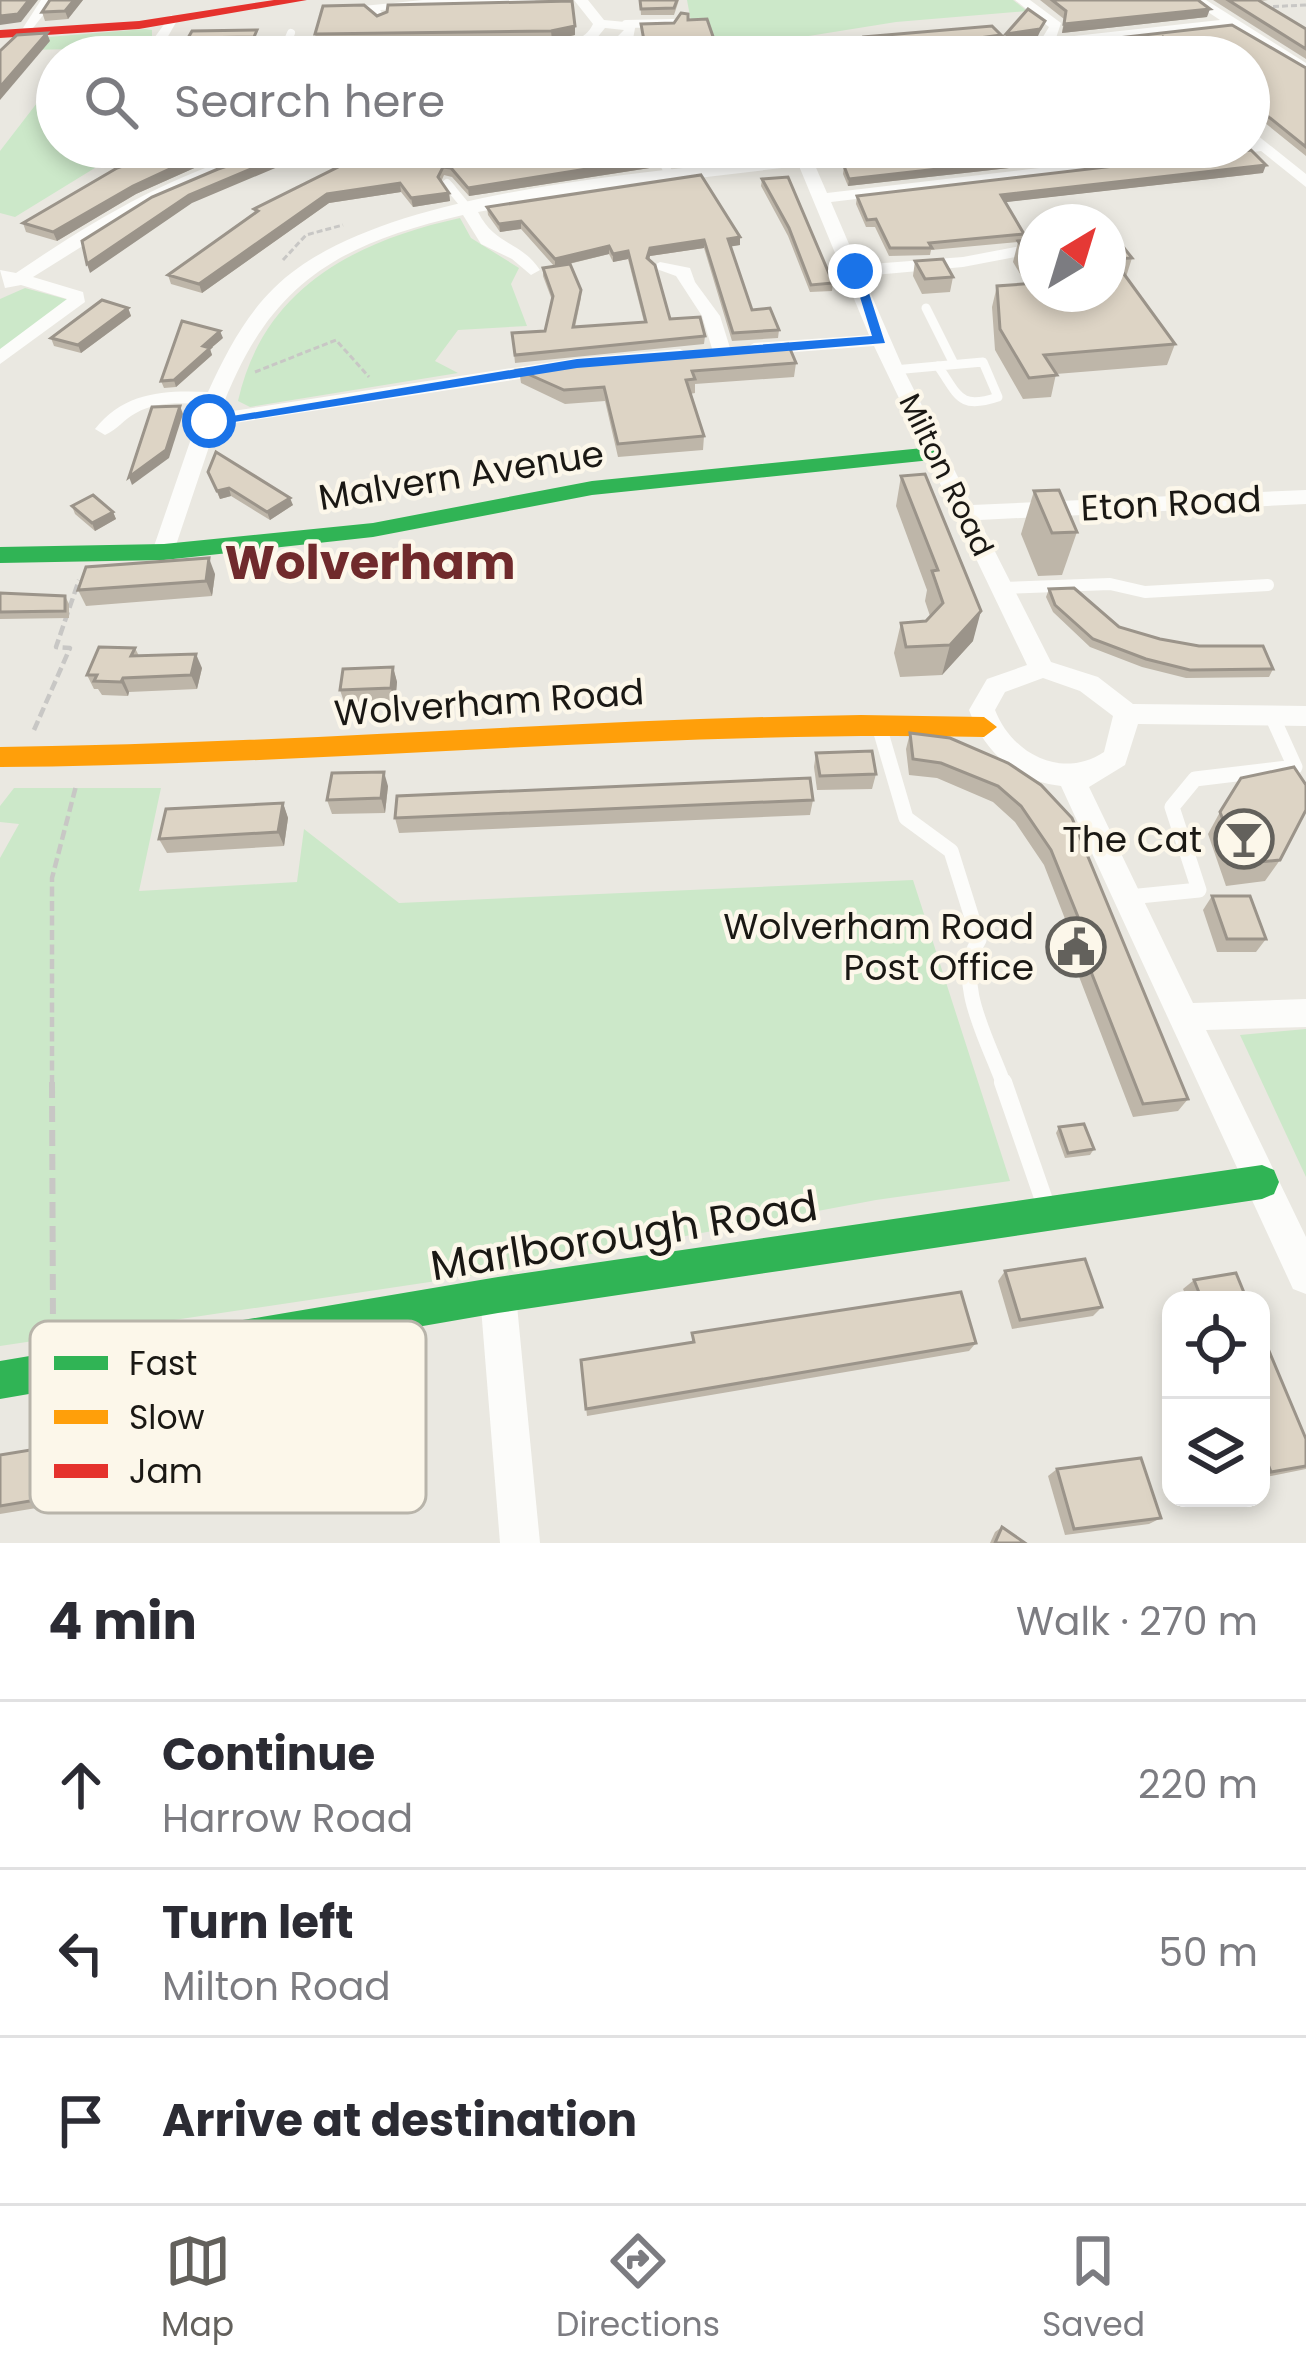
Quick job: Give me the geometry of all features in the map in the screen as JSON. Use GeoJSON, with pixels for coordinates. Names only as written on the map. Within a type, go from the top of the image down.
{"type":"FeatureCollection","features":[{"type":"Feature","properties":{"kind":"street"},"geometry":{"type":"LineString","coordinates":[[28,25],[48,0]]}},
{"type":"Feature","properties":{"kind":"street"},"geometry":{"type":"LineString","coordinates":[[379,17],[370,6],[529,0]]}},
{"type":"Feature","properties":{"kind":"street"},"geometry":{"type":"LineString","coordinates":[[581,0],[600,24]]}},
{"type":"Feature","properties":{"kind":"street"},"geometry":{"type":"LineString","coordinates":[[1022,0],[1056,27],[1090,36]]}},
{"type":"Feature","properties":{"kind":"street"},"geometry":{"type":"LineString","coordinates":[[1197,0],[1253,36]]}},
{"type":"Feature","properties":{"kind":"street"},"geometry":{"type":"LineString","coordinates":[[51,36],[177,10],[289,1]]}},
{"type":"Feature","properties":{"kind":"street"},"geometry":{"type":"LineString","coordinates":[[161,36],[177,10]]}},
{"type":"Feature","properties":{"kind":"street"},"geometry":{"type":"LineString","coordinates":[[1113,36],[1232,23]]}},
{"type":"Feature","properties":{"kind":"street"},"geometry":{"type":"LineString","coordinates":[[600,24],[626,24],[632,30],[625,36]]}},
{"type":"Feature","properties":{"kind":"street"},"geometry":{"type":"LineString","coordinates":[[591,36],[600,24]]}},
{"type":"Feature","properties":{"kind":"street"},"geometry":{"type":"LineString","coordinates":[[1051,36],[1056,27]]}},
{"type":"Feature","properties":{"kind":"street"},"geometry":{"type":"LineString","coordinates":[[1151,36],[1154,31]]}},
{"type":"Feature","properties":{"kind":"street"},"geometry":{"type":"LineString","coordinates":[[3,45],[36,39]]}},
{"type":"Feature","properties":{"kind":"street"},"geometry":{"type":"LineString","coordinates":[[1270,47],[1306,69]]}},
{"type":"Feature","properties":{"kind":"street"},"geometry":{"type":"LineString","coordinates":[[1270,150],[1306,182]]}},
{"type":"Feature","properties":{"kind":"street"},"geometry":{"type":"LineString","coordinates":[[0,292],[9,277],[124,207],[180,179],[218,168]]}},
{"type":"Feature","properties":{"kind":"street"},"geometry":{"type":"LineString","coordinates":[[164,552],[221,388],[265,306],[302,274],[362,239],[468,209],[722,168]]}},
{"type":"Feature","properties":{"kind":"street","name":"Milton Road"},"geometry":{"type":"LineString","coordinates":[[809,168],[933,454],[1042,669]]}},
{"type":"Feature","properties":{"kind":"street"},"geometry":{"type":"LineString","coordinates":[[824,198],[1079,168]]}},
{"type":"Feature","properties":{"kind":"street"},"geometry":{"type":"LineString","coordinates":[[468,209],[490,243],[524,246],[531,271]]}},
{"type":"Feature","properties":{"kind":"street"},"geometry":{"type":"LineString","coordinates":[[855,271],[963,262],[1018,251]]}},
{"type":"Feature","properties":{"kind":"street"},"geometry":{"type":"LineString","coordinates":[[660,267],[694,268],[686,283],[711,316],[721,351]]}},
{"type":"Feature","properties":{"kind":"street"},"geometry":{"type":"LineString","coordinates":[[0,358],[76,302],[76,296],[68,292],[9,277]]}},
{"type":"Feature","properties":{"kind":"street"},"geometry":{"type":"LineString","coordinates":[[209,421],[577,364],[880,340]]}},
{"type":"Feature","properties":{"kind":"street"},"geometry":{"type":"LineString","coordinates":[[101,423],[136,401],[221,388]]}},
{"type":"Feature","properties":{"kind":"street","name":"Malvern Avenue"},"geometry":{"type":"LineString","coordinates":[[0,555],[164,552],[374,530],[592,488],[933,454]]}},
{"type":"Feature","properties":{"kind":"street","name":"Eton Road"},"geometry":{"type":"LineString","coordinates":[[965,513],[1306,497]]}},
{"type":"Feature","properties":{"kind":"street"},"geometry":{"type":"LineString","coordinates":[[1127,714],[1127,739],[1120,755],[1105,768],[1070,776],[1023,765],[1002,751],[984,727],[981,708],[993,684],[1011,674],[1042,669],[1075,675],[1097,686],[1127,714],[1306,716]]}},
{"type":"Feature","properties":{"kind":"street","name":"Wolverham Road"},"geometry":{"type":"LineString","coordinates":[[11,757],[206,757],[620,728],[877,722],[984,727]]}},
{"type":"Feature","properties":{"kind":"street"},"geometry":{"type":"LineString","coordinates":[[1070,776],[1306,1276]]}},
{"type":"Feature","properties":{"kind":"street"},"geometry":{"type":"LineString","coordinates":[[1186,1017],[1306,1013]]}},
{"type":"Feature","properties":{"kind":"street","name":"Marlborough Road"},"geometry":{"type":"LineString","coordinates":[[347,1321],[1262,1182]]}},
{"type":"Feature","properties":{"kind":"street"},"geometry":{"type":"LineString","coordinates":[[497,1295],[520,1543]]}},
{"type":"Feature","properties":{"kind":"street","name":"Marlborough Road"},"geometry":{"type":"LineString","coordinates":[[0,1380],[30,1375]]}},
{"type":"Feature","properties":{"kind":"lane"},"geometry":{"type":"LineString","coordinates":[[626,24],[673,23]]}},
{"type":"Feature","properties":{"kind":"lane"},"geometry":{"type":"LineString","coordinates":[[289,36],[291,32]]}},
{"type":"Feature","properties":{"kind":"lane"},"geometry":{"type":"LineString","coordinates":[[666,168],[671,177]]}},
{"type":"Feature","properties":{"kind":"lane"},"geometry":{"type":"LineString","coordinates":[[447,183],[468,209]]}},
{"type":"Feature","properties":{"kind":"lane"},"geometry":{"type":"LineString","coordinates":[[926,308],[955,364]]}},
{"type":"Feature","properties":{"kind":"lane"},"geometry":{"type":"LineString","coordinates":[[894,370],[955,364],[982,362],[998,397],[974,405],[961,400],[938,366]]}},
{"type":"Feature","properties":{"kind":"lane"},"geometry":{"type":"LineString","coordinates":[[1002,588],[1110,584],[1145,592],[1268,585]]}},
{"type":"Feature","properties":{"kind":"lane"},"geometry":{"type":"LineString","coordinates":[[1129,897],[1199,890],[1172,807],[1195,779],[1295,767],[1272,716]]}},
{"type":"Feature","properties":{"kind":"lane"},"geometry":{"type":"LineString","coordinates":[[877,722],[906,818],[951,850],[979,940],[967,958],[967,979],[1049,1215]]}},
{"type":"Feature","properties":{"kind":"path"},"geometry":{"type":"LineString","coordinates":[[1214,11],[1306,5]]}},
{"type":"Feature","properties":{"kind":"path"},"geometry":{"type":"LineString","coordinates":[[221,388],[284,356],[296,358],[336,340],[379,392]]}},
{"type":"Feature","properties":{"kind":"path"},"geometry":{"type":"LineString","coordinates":[[11,757],[70,648],[56,647],[87,557]]}},
{"type":"Feature","properties":{"kind":"path"},"geometry":{"type":"LineString","coordinates":[[53,1321],[52,878],[83,758]]}},
{"type":"Feature","properties":{"kind":"green space"},"geometry":{"type":"Polygon","coordinates":[[[687,0],[1013,0],[1027,11],[896,22],[809,36],[694,36],[687,0]]]}},
{"type":"Feature","properties":{"kind":"green space"},"geometry":{"type":"Polygon","coordinates":[[[145,29],[152,30],[152,36],[60,36],[145,29]]]}},
{"type":"Feature","properties":{"kind":"green space"},"geometry":{"type":"Polygon","coordinates":[[[36,104],[36,168],[95,168],[15,217],[0,213],[0,151],[36,104]]]}},
{"type":"Feature","properties":{"kind":"green space"},"geometry":{"type":"Polygon","coordinates":[[[460,218],[471,238],[519,268],[511,284],[527,326],[458,330],[435,361],[458,373],[250,407],[238,401],[250,362],[268,328],[319,276],[385,240],[460,218]]]}},
{"type":"Feature","properties":{"kind":"green space"},"geometry":{"type":"Polygon","coordinates":[[[25,288],[69,300],[0,353],[0,299],[25,288]]]}},
{"type":"Feature","properties":{"kind":"green space"},"geometry":{"type":"Polygon","coordinates":[[[14,788],[161,788],[139,891],[297,882],[304,829],[399,903],[913,880],[1010,1181],[876,1200],[490,1273],[168,1321],[30,1321],[30,1342],[0,1346],[0,858],[19,824],[0,822],[0,806],[14,788]]]}},
{"type":"Feature","properties":{"kind":"green space"},"geometry":{"type":"Polygon","coordinates":[[[1306,1029],[1306,1177],[1240,1035],[1306,1029]]]}},
{"type":"Feature","properties":{"kind":"building"},"geometry":{"type":"Polygon","coordinates":[[[0,0],[29,0],[18,14],[0,16],[0,0]]]}},
{"type":"Feature","properties":{"kind":"building"},"geometry":{"type":"Polygon","coordinates":[[[50,0],[74,0],[65,11],[42,12],[50,0]]]}},
{"type":"Feature","properties":{"kind":"building"},"geometry":{"type":"Polygon","coordinates":[[[640,0],[677,0],[674,8],[641,9],[640,0]]]}},
{"type":"Feature","properties":{"kind":"building"},"geometry":{"type":"Polygon","coordinates":[[[1052,0],[1198,0],[1210,9],[1064,24],[1066,11],[1052,0]]]}},
{"type":"Feature","properties":{"kind":"building"},"geometry":{"type":"Polygon","coordinates":[[[1228,0],[1258,0],[1306,29],[1306,49],[1228,0]]]}},
{"type":"Feature","properties":{"kind":"building"},"geometry":{"type":"Polygon","coordinates":[[[572,1],[575,26],[551,31],[315,34],[323,6],[364,5],[377,16],[387,12],[388,5],[572,1]]]}},
{"type":"Feature","properties":{"kind":"building"},"geometry":{"type":"Polygon","coordinates":[[[1028,9],[1045,21],[1040,29],[1006,34],[1028,9]]]}},
{"type":"Feature","properties":{"kind":"building"},"geometry":{"type":"Polygon","coordinates":[[[681,13],[688,14],[688,20],[707,19],[713,36],[643,36],[641,24],[674,23],[681,13]]]}},
{"type":"Feature","properties":{"kind":"building"},"geometry":{"type":"Polygon","coordinates":[[[1232,25],[1251,36],[1135,36],[1232,25]]]}},
{"type":"Feature","properties":{"kind":"building"},"geometry":{"type":"Polygon","coordinates":[[[992,26],[1001,35],[994,36],[875,36],[992,26]]]}},
{"type":"Feature","properties":{"kind":"building"},"geometry":{"type":"Polygon","coordinates":[[[257,30],[254,36],[189,36],[192,31],[257,30]]]}},
{"type":"Feature","properties":{"kind":"building"},"geometry":{"type":"Polygon","coordinates":[[[47,33],[36,36],[36,46],[0,87],[0,51],[17,35],[47,33]]]}},
{"type":"Feature","properties":{"kind":"building"},"geometry":{"type":"Polygon","coordinates":[[[1270,47],[1306,68],[1306,147],[1270,118],[1270,47]]]}},
{"type":"Feature","properties":{"kind":"building"},"geometry":{"type":"Polygon","coordinates":[[[117,168],[172,168],[53,232],[23,223],[117,168]]]}},
{"type":"Feature","properties":{"kind":"building"},"geometry":{"type":"Polygon","coordinates":[[[253,168],[189,195],[87,264],[82,241],[152,197],[218,169],[253,168]]]}},
{"type":"Feature","properties":{"kind":"building"},"geometry":{"type":"Polygon","coordinates":[[[336,168],[442,168],[438,177],[449,193],[411,198],[400,183],[327,194],[199,284],[168,275],[258,211],[254,209],[336,168]]]}},
{"type":"Feature","properties":{"kind":"building"},"geometry":{"type":"Polygon","coordinates":[[[451,168],[593,168],[468,188],[451,168]]]}},
{"type":"Feature","properties":{"kind":"building"},"geometry":{"type":"Polygon","coordinates":[[[845,168],[947,168],[849,179],[845,168]]]}},
{"type":"Feature","properties":{"kind":"building"},"geometry":{"type":"Polygon","coordinates":[[[1097,168],[1240,168],[1001,195],[1018,224],[1018,235],[929,243],[932,248],[890,248],[876,219],[867,220],[857,196],[1097,168]]]}},
{"type":"Feature","properties":{"kind":"building"},"geometry":{"type":"Polygon","coordinates":[[[701,175],[740,237],[728,239],[752,310],[770,308],[779,330],[733,333],[704,240],[650,248],[647,258],[655,265],[670,319],[700,317],[705,336],[515,355],[512,333],[545,331],[553,296],[543,268],[570,264],[581,290],[573,327],[646,322],[628,251],[613,254],[609,246],[555,259],[521,221],[499,224],[487,207],[701,175]]]}},
{"type":"Feature","properties":{"kind":"building"},"geometry":{"type":"Polygon","coordinates":[[[788,177],[833,283],[811,285],[789,228],[762,179],[788,177]]]}},
{"type":"Feature","properties":{"kind":"building"},"geometry":{"type":"Polygon","coordinates":[[[943,259],[953,277],[925,279],[915,261],[943,259]]]}},
{"type":"Feature","properties":{"kind":"building"},"geometry":{"type":"Polygon","coordinates":[[[1126,277],[1175,344],[1044,355],[1057,375],[1029,378],[1000,329],[997,286],[1018,284],[1018,312],[1126,312],[1126,277]]]}},
{"type":"Feature","properties":{"kind":"building"},"geometry":{"type":"Polygon","coordinates":[[[102,300],[128,308],[78,345],[51,338],[102,300]]]}},
{"type":"Feature","properties":{"kind":"building"},"geometry":{"type":"Polygon","coordinates":[[[182,321],[220,331],[203,346],[210,348],[174,380],[161,381],[182,321]]]}},
{"type":"Feature","properties":{"kind":"building"},"geometry":{"type":"Polygon","coordinates":[[[788,344],[796,363],[692,371],[695,379],[686,380],[704,436],[618,444],[604,387],[564,390],[519,370],[788,344]]]}},
{"type":"Feature","properties":{"kind":"building"},"geometry":{"type":"Polygon","coordinates":[[[180,406],[166,450],[129,477],[152,407],[180,406]]]}},
{"type":"Feature","properties":{"kind":"building"},"geometry":{"type":"Polygon","coordinates":[[[216,452],[290,498],[267,512],[229,488],[217,491],[208,472],[216,452]]]}},
{"type":"Feature","properties":{"kind":"building"},"geometry":{"type":"Polygon","coordinates":[[[925,474],[981,611],[950,645],[906,647],[901,623],[926,621],[943,603],[932,571],[938,570],[901,476],[925,474]]]}},
{"type":"Feature","properties":{"kind":"building"},"geometry":{"type":"Polygon","coordinates":[[[1059,490],[1077,532],[1052,533],[1034,491],[1059,490]]]}},
{"type":"Feature","properties":{"kind":"building"},"geometry":{"type":"Polygon","coordinates":[[[93,495],[113,512],[92,523],[72,506],[93,495]]]}},
{"type":"Feature","properties":{"kind":"building"},"geometry":{"type":"Polygon","coordinates":[[[209,558],[206,581],[78,590],[86,567],[209,558]]]}},
{"type":"Feature","properties":{"kind":"building"},"geometry":{"type":"Polygon","coordinates":[[[1074,588],[1119,627],[1199,646],[1263,646],[1273,669],[1190,670],[1093,639],[1055,605],[1049,589],[1074,588]]]}},
{"type":"Feature","properties":{"kind":"building"},"geometry":{"type":"Polygon","coordinates":[[[0,593],[65,596],[65,611],[0,612],[0,593]]]}},
{"type":"Feature","properties":{"kind":"building"},"geometry":{"type":"Polygon","coordinates":[[[99,647],[135,648],[131,656],[196,654],[191,675],[94,681],[97,675],[87,675],[99,647]]]}},
{"type":"Feature","properties":{"kind":"building"},"geometry":{"type":"Polygon","coordinates":[[[393,667],[391,688],[340,690],[343,669],[393,667]]]}},
{"type":"Feature","properties":{"kind":"building"},"geometry":{"type":"Polygon","coordinates":[[[910,733],[950,738],[1008,763],[1041,785],[1072,818],[1188,1099],[1143,1104],[1086,959],[1095,959],[1051,850],[1021,806],[998,786],[941,763],[913,759],[910,733]]]}},
{"type":"Feature","properties":{"kind":"building"},"geometry":{"type":"Polygon","coordinates":[[[872,751],[876,774],[820,776],[816,753],[872,751]]]}},
{"type":"Feature","properties":{"kind":"building"},"geometry":{"type":"Polygon","coordinates":[[[1294,767],[1306,785],[1306,810],[1280,860],[1240,864],[1220,812],[1241,778],[1294,767]]]}},
{"type":"Feature","properties":{"kind":"building"},"geometry":{"type":"Polygon","coordinates":[[[384,772],[381,798],[327,800],[332,773],[384,772]]]}},
{"type":"Feature","properties":{"kind":"building"},"geometry":{"type":"Polygon","coordinates":[[[810,778],[813,800],[395,818],[397,796],[810,778]]]}},
{"type":"Feature","properties":{"kind":"building"},"geometry":{"type":"Polygon","coordinates":[[[283,803],[278,832],[159,839],[166,809],[283,803]]]}},
{"type":"Feature","properties":{"kind":"building"},"geometry":{"type":"Polygon","coordinates":[[[1212,896],[1250,896],[1266,939],[1227,939],[1212,896]]]}},
{"type":"Feature","properties":{"kind":"building"},"geometry":{"type":"Polygon","coordinates":[[[1084,1124],[1094,1149],[1068,1153],[1059,1127],[1084,1124]]]}},
{"type":"Feature","properties":{"kind":"building"},"geometry":{"type":"Polygon","coordinates":[[[1085,1259],[1102,1307],[1020,1320],[1005,1271],[1085,1259]]]}},
{"type":"Feature","properties":{"kind":"building"},"geometry":{"type":"Polygon","coordinates":[[[1236,1273],[1243,1291],[1198,1291],[1194,1280],[1236,1273]]]}},
{"type":"Feature","properties":{"kind":"building"},"geometry":{"type":"Polygon","coordinates":[[[961,1292],[976,1343],[586,1409],[581,1360],[694,1342],[692,1333],[961,1292]]]}},
{"type":"Feature","properties":{"kind":"building"},"geometry":{"type":"Polygon","coordinates":[[[1270,1353],[1306,1439],[1306,1466],[1271,1472],[1270,1353]]]}},
{"type":"Feature","properties":{"kind":"building"},"geometry":{"type":"Polygon","coordinates":[[[30,1450],[30,1501],[0,1506],[0,1455],[30,1450]]]}},
{"type":"Feature","properties":{"kind":"building"},"geometry":{"type":"Polygon","coordinates":[[[1141,1458],[1161,1518],[1074,1529],[1057,1469],[1141,1458]]]}},
{"type":"Feature","properties":{"kind":"building"},"geometry":{"type":"Polygon","coordinates":[[[1002,1527],[1025,1543],[995,1543],[1002,1527]]]}},
{"type":"Feature","properties":{"kind":"traffic: fast"},"geometry":{"type":"LineString","coordinates":[[0,555],[164,552],[373,530],[592,488],[933,454]]}},
{"type":"Feature","properties":{"kind":"traffic: fast"},"geometry":{"type":"LineString","coordinates":[[346,1321],[1262,1182]]}},
{"type":"Feature","properties":{"kind":"traffic: fast"},"geometry":{"type":"LineString","coordinates":[[0,1380],[30,1375]]}},
{"type":"Feature","properties":{"kind":"traffic: slow"},"geometry":{"type":"LineString","coordinates":[[0,757],[246,752],[738,726],[984,727]]}},
{"type":"Feature","properties":{"kind":"traffic: jam"},"geometry":{"type":"LineString","coordinates":[[0,34],[139,25],[300,0]]}},
{"type":"Feature","properties":{"kind":"place","name":"The Cat"},"geometry":{"type":"Point","coordinates":[1244,839]}},
{"type":"Feature","properties":{"kind":"place","name":"Wolverham Road Post Office"},"geometry":{"type":"Point","coordinates":[1076,947]}},
{"type":"Feature","properties":{"kind":"district","name":"Wolverham"},"geometry":{"type":"Point","coordinates":[370,562]}},
{"type":"Feature","properties":{"kind":"route"},"geometry":{"type":"LineString","coordinates":[[209,421],[577,364],[880,340],[855,271]]}}]}
